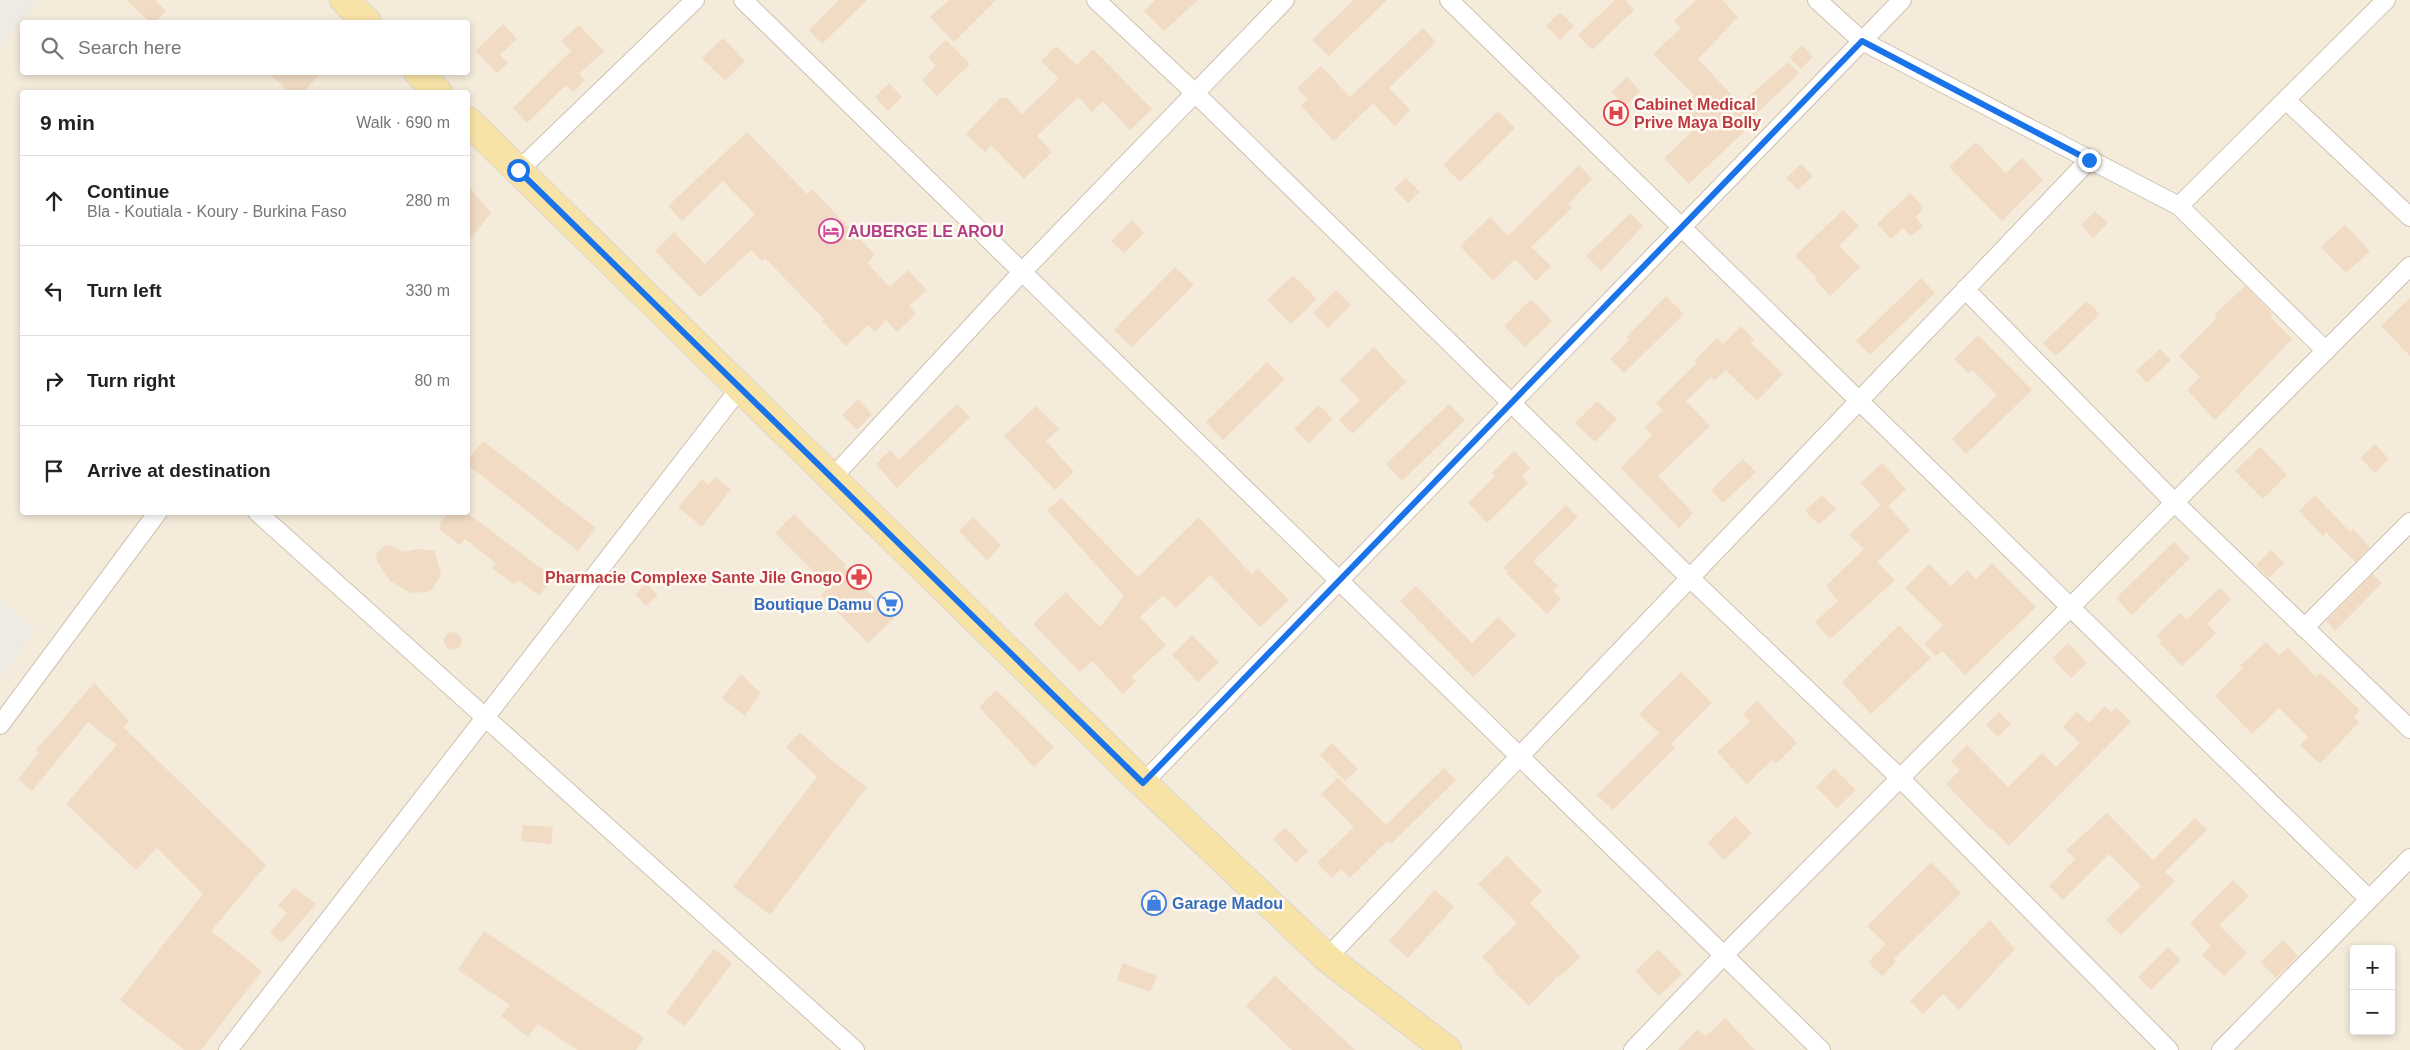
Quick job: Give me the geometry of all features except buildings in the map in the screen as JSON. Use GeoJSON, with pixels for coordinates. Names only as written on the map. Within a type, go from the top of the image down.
{"type":"FeatureCollection","features":[{"type":"Feature","properties":{"kind":"main road"},"geometry":{"type":"LineString","coordinates":[[344,0],[365,20]]}},
{"type":"Feature","properties":{"kind":"main road"},"geometry":{"type":"LineString","coordinates":[[421,75],[436,90]]}},
{"type":"Feature","properties":{"kind":"main road"},"geometry":{"type":"LineString","coordinates":[[470,124],[1143,783],[1327,958],[1448,1050]]}},
{"type":"Feature","properties":{"kind":"street"},"geometry":{"type":"LineString","coordinates":[[518,170],[695,0]]}},
{"type":"Feature","properties":{"kind":"street"},"geometry":{"type":"LineString","coordinates":[[744,0],[1821,1050]]}},
{"type":"Feature","properties":{"kind":"street"},"geometry":{"type":"LineString","coordinates":[[1096,0],[1195,93],[1690,578],[1900,778],[2169,1050]]}},
{"type":"Feature","properties":{"kind":"street"},"geometry":{"type":"LineString","coordinates":[[832,478],[1022,272],[1285,0]]}},
{"type":"Feature","properties":{"kind":"street"},"geometry":{"type":"LineString","coordinates":[[1449,0],[2369,899]]}},
{"type":"Feature","properties":{"kind":"street"},"geometry":{"type":"LineString","coordinates":[[1817,0],[1862,41],[2179,206],[2326,351]]}},
{"type":"Feature","properties":{"kind":"street"},"geometry":{"type":"LineString","coordinates":[[1143,783],[1902,0]]}},
{"type":"Feature","properties":{"kind":"street"},"geometry":{"type":"LineString","coordinates":[[2179,206],[2287,101],[2386,0]]}},
{"type":"Feature","properties":{"kind":"street"},"geometry":{"type":"LineString","coordinates":[[2287,101],[2410,217]]}},
{"type":"Feature","properties":{"kind":"street"},"geometry":{"type":"LineString","coordinates":[[1327,958],[2089,160]]}},
{"type":"Feature","properties":{"kind":"street"},"geometry":{"type":"LineString","coordinates":[[1633,1050],[1724,955],[2410,266]]}},
{"type":"Feature","properties":{"kind":"street"},"geometry":{"type":"LineString","coordinates":[[1965,289],[2174,502],[2410,729]]}},
{"type":"Feature","properties":{"kind":"street"},"geometry":{"type":"LineString","coordinates":[[228,1050],[740,388]]}},
{"type":"Feature","properties":{"kind":"street"},"geometry":{"type":"LineString","coordinates":[[0,725],[156,515]]}},
{"type":"Feature","properties":{"kind":"street"},"geometry":{"type":"LineString","coordinates":[[259,515],[855,1050]]}},
{"type":"Feature","properties":{"kind":"street"},"geometry":{"type":"LineString","coordinates":[[2304,628],[2410,522]]}},
{"type":"Feature","properties":{"kind":"street"},"geometry":{"type":"LineString","coordinates":[[2221,1050],[2410,858]]}},
{"type":"Feature","properties":{"kind":"shaded area"},"geometry":{"type":"Polygon","coordinates":[[[0,0],[2410,0],[2410,1050],[0,1050],[0,0]]]}},
{"type":"Feature","properties":{"kind":"shaded area"},"geometry":{"type":"Polygon","coordinates":[[[0,0],[38,0],[20,20],[0,47],[0,0]]]}},
{"type":"Feature","properties":{"kind":"shaded area"},"geometry":{"type":"Polygon","coordinates":[[[0,600],[36,631],[0,677],[0,600]]]}},
{"type":"Feature","properties":{"kind":"place","name":"Cabinet Medical Prive Maya Bolly"},"geometry":{"type":"Point","coordinates":[1616,113]}},
{"type":"Feature","properties":{"kind":"place","name":"AUBERGE LE AROU"},"geometry":{"type":"Point","coordinates":[831,231]}},
{"type":"Feature","properties":{"kind":"place","name":"Pharmacie Complexe Sante Jile Gnogo"},"geometry":{"type":"Point","coordinates":[859,577]}},
{"type":"Feature","properties":{"kind":"place","name":"Boutique Damu"},"geometry":{"type":"Point","coordinates":[890,604]}},
{"type":"Feature","properties":{"kind":"place","name":"Garage Madou"},"geometry":{"type":"Point","coordinates":[1154,903]}},
{"type":"Feature","properties":{"kind":"route"},"geometry":{"type":"LineString","coordinates":[[518,170],[1143,783],[1862,41],[2089,160]]}}]}
